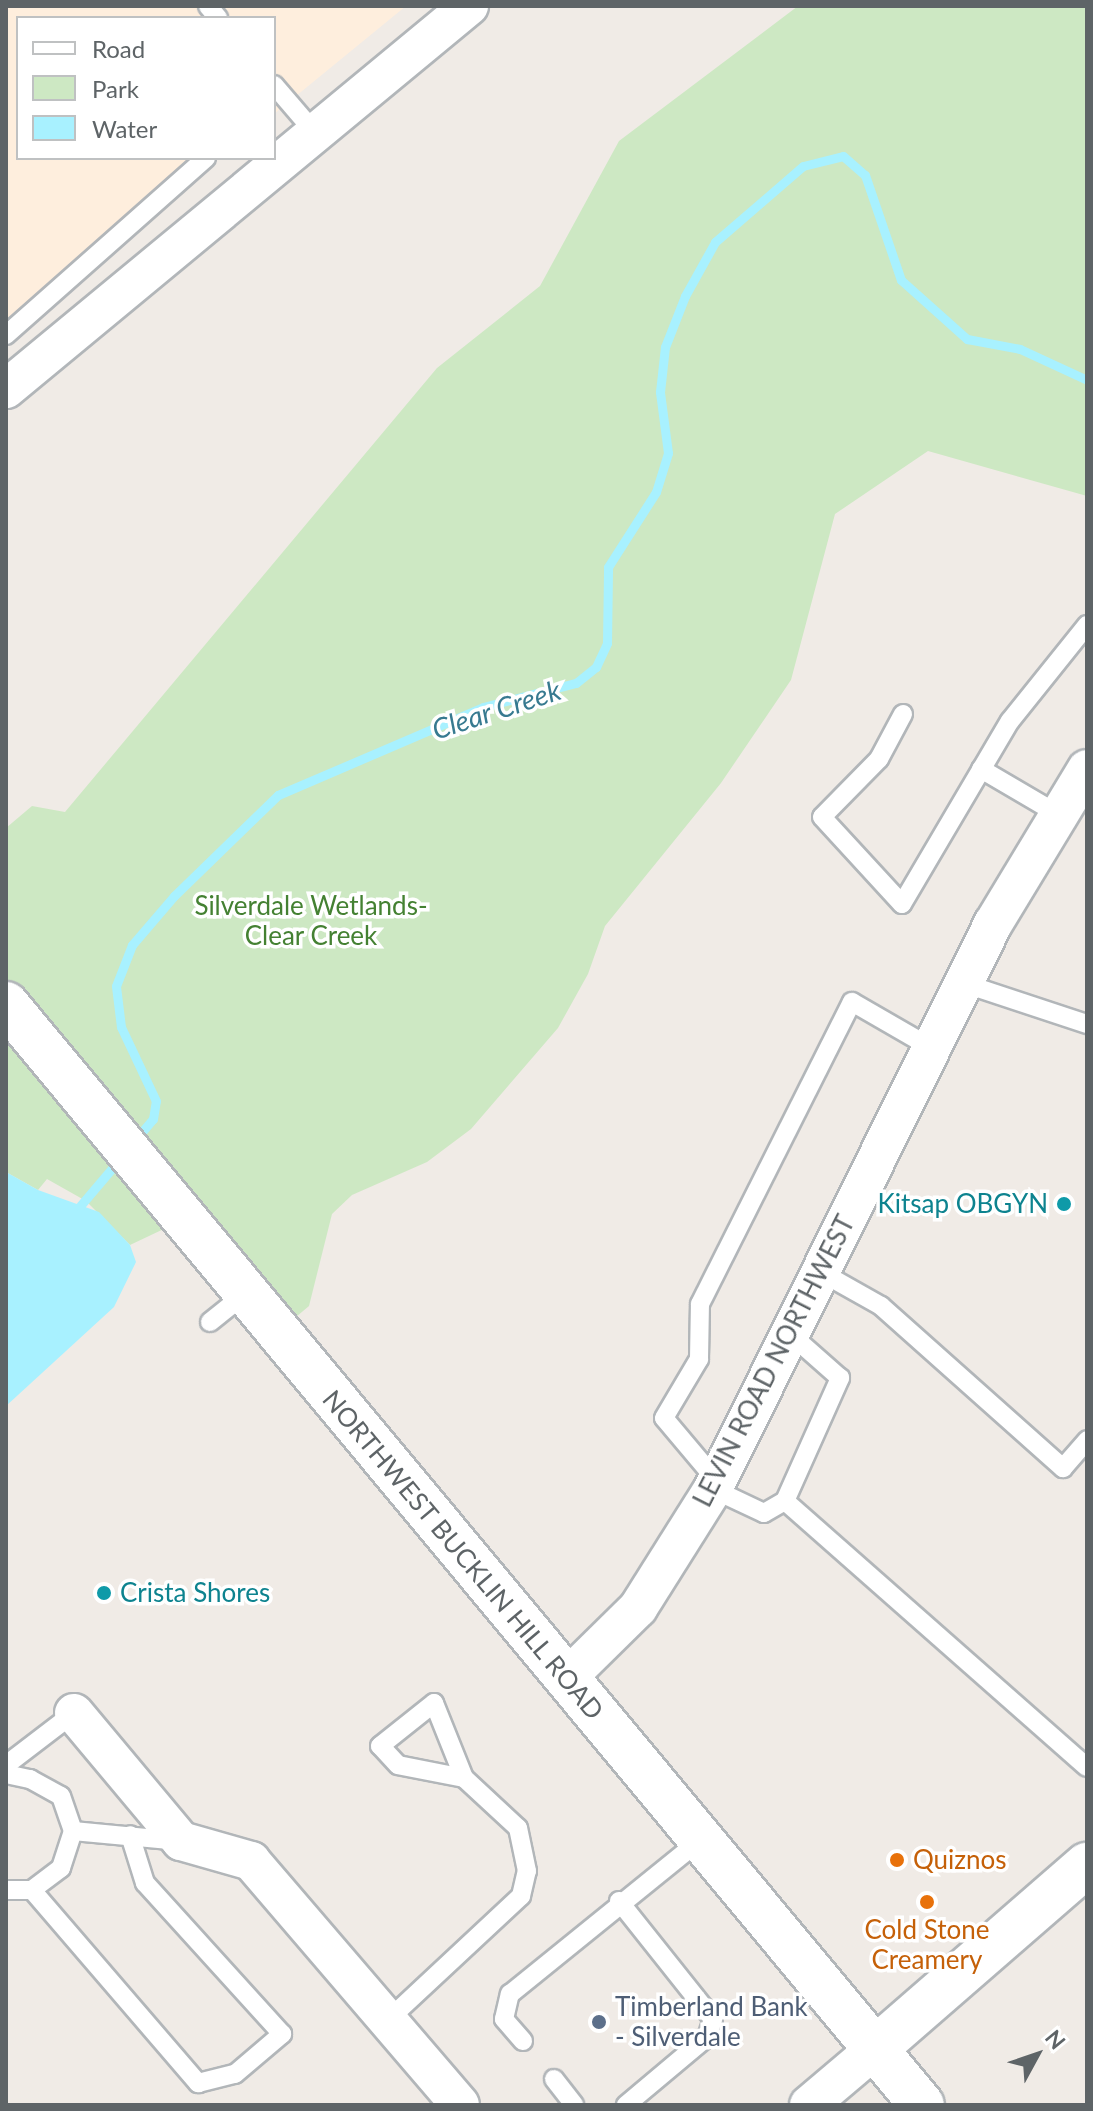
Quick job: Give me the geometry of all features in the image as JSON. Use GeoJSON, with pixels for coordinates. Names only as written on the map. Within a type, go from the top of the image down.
{"type":"FeatureCollection","features":[{"type":"Feature","properties":{"kind":"main road","name":"NORTHWEST BUCKLIN HILL ROAD"},"geometry":{"type":"LineString","coordinates":[[6,1004],[922,2105]]}},
{"type":"Feature","properties":{"kind":"main road"},"geometry":{"type":"LineString","coordinates":[[875,2049],[1087,1865]]}},
{"type":"Feature","properties":{"kind":"street"},"geometry":{"type":"LineString","coordinates":[[6,389],[469,6]]}},
{"type":"Feature","properties":{"kind":"street","name":"LEVIN ROAD NORTHWEST"},"geometry":{"type":"LineString","coordinates":[[567,1678],[638,1608],[715,1485],[963,983],[1056,813],[1087,769]]}},
{"type":"Feature","properties":{"kind":"street"},"geometry":{"type":"LineString","coordinates":[[74,1713],[181,1841],[251,1861],[460,2105]]}},
{"type":"Feature","properties":{"kind":"street"},"geometry":{"type":"LineString","coordinates":[[809,2105],[875,2049]]}},
{"type":"Feature","properties":{"kind":"lane"},"geometry":{"type":"LineString","coordinates":[[276,92],[316,134]]}},
{"type":"Feature","properties":{"kind":"lane"},"geometry":{"type":"LineString","coordinates":[[6,335],[204,160]]}},
{"type":"Feature","properties":{"kind":"lane"},"geometry":{"type":"LineString","coordinates":[[903,714],[879,759],[822,817],[902,904],[981,769],[1046,672],[1087,625]]}},
{"type":"Feature","properties":{"kind":"lane"},"geometry":{"type":"LineString","coordinates":[[981,769],[1056,813]]}},
{"type":"Feature","properties":{"kind":"lane"},"geometry":{"type":"LineString","coordinates":[[963,983],[1087,1024]]}},
{"type":"Feature","properties":{"kind":"lane"},"geometry":{"type":"LineString","coordinates":[[789,1333],[840,1378],[785,1501],[764,1513],[715,1485],[664,1418],[699,1359],[700,1304],[852,1002],[930,1047]]}},
{"type":"Feature","properties":{"kind":"lane"},"geometry":{"type":"LineString","coordinates":[[819,1271],[881,1306],[1063,1468],[1087,1440]]}},
{"type":"Feature","properties":{"kind":"lane"},"geometry":{"type":"LineString","coordinates":[[210,1322],[245,1294]]}},
{"type":"Feature","properties":{"kind":"lane"},"geometry":{"type":"LineString","coordinates":[[785,1501],[1087,1767]]}},
{"type":"Feature","properties":{"kind":"lane"},"geometry":{"type":"LineString","coordinates":[[388,2020],[521,1896],[527,1871],[518,1828],[464,1778],[434,1703],[380,1746],[398,1765],[464,1778]]}},
{"type":"Feature","properties":{"kind":"lane"},"geometry":{"type":"LineString","coordinates":[[6,1765],[74,1713]]}},
{"type":"Feature","properties":{"kind":"lane"},"geometry":{"type":"LineString","coordinates":[[6,1774],[30,1779],[61,1796],[73,1831],[61,1868],[32,1890],[6,1890]]}},
{"type":"Feature","properties":{"kind":"lane"},"geometry":{"type":"LineString","coordinates":[[73,1831],[181,1841]]}},
{"type":"Feature","properties":{"kind":"lane"},"geometry":{"type":"LineString","coordinates":[[32,1890],[198,2083],[235,2074],[282,2034],[145,1883],[130,1835]]}},
{"type":"Feature","properties":{"kind":"lane"},"geometry":{"type":"LineString","coordinates":[[523,2041],[504,2019],[510,1994],[619,1901],[700,1840]]}},
{"type":"Feature","properties":{"kind":"lane"},"geometry":{"type":"LineString","coordinates":[[619,1901],[713,2019],[707,2037],[626,2105]]}},
{"type":"Feature","properties":{"kind":"lane"},"geometry":{"type":"LineString","coordinates":[[554,2079],[574,2105]]}},
{"type":"Feature","properties":{"kind":"shaded area"},"geometry":{"type":"Polygon","coordinates":[[[6,6],[406,6],[276,112],[276,16],[16,16],[16,160],[217,160],[6,331],[6,6]]]}},
{"type":"Feature","properties":{"kind":"green space","name":"Silverdale Wetlands- Clear Creek"},"geometry":{"type":"Polygon","coordinates":[[[798,6],[1087,6],[1087,496],[928,451],[835,514],[791,680],[721,783],[605,926],[588,974],[558,1028],[471,1129],[427,1162],[352,1195],[332,1214],[309,1306],[277,1333],[168,1227],[130,1245],[86,1201],[47,1179],[38,1190],[6,1172],[6,828],[32,806],[65,812],[437,368],[540,286],[619,141],[798,6]]]}},
{"type":"Feature","properties":{"kind":"water"},"geometry":{"type":"Polygon","coordinates":[[[6,1172],[38,1190],[99,1212],[130,1245],[136,1262],[114,1307],[6,1406],[6,1172]]]}},
{"type":"Feature","properties":{"kind":"waterway","name":"Clear Creek"},"geometry":{"type":"LineString","coordinates":[[136,1139],[153,1119],[156,1101],[121,1027],[116,986],[132,945],[174,896],[278,795],[483,707],[576,683],[596,667],[607,643],[608,567],[656,492],[668,453],[660,392],[665,347],[685,296],[715,242],[803,166],[843,156],[865,175],[901,280],[967,339],[1020,349],[1087,380]]}},
{"type":"Feature","properties":{"kind":"waterway","name":"Clear Creek"},"geometry":{"type":"LineString","coordinates":[[80,1206],[119,1160]]}},
{"type":"Feature","properties":{"kind":"place","name":"Kitsap OBGYN"},"geometry":{"type":"Point","coordinates":[1064,1204]}},
{"type":"Feature","properties":{"kind":"place","name":"Crista Shores"},"geometry":{"type":"Point","coordinates":[104,1593]}},
{"type":"Feature","properties":{"kind":"place","name":"Quiznos"},"geometry":{"type":"Point","coordinates":[897,1860]}},
{"type":"Feature","properties":{"kind":"place","name":"Cold Stone Creamery"},"geometry":{"type":"Point","coordinates":[927,1902]}},
{"type":"Feature","properties":{"kind":"place","name":"Timberland Bank - Silverdale"},"geometry":{"type":"Point","coordinates":[599,2022]}}]}
